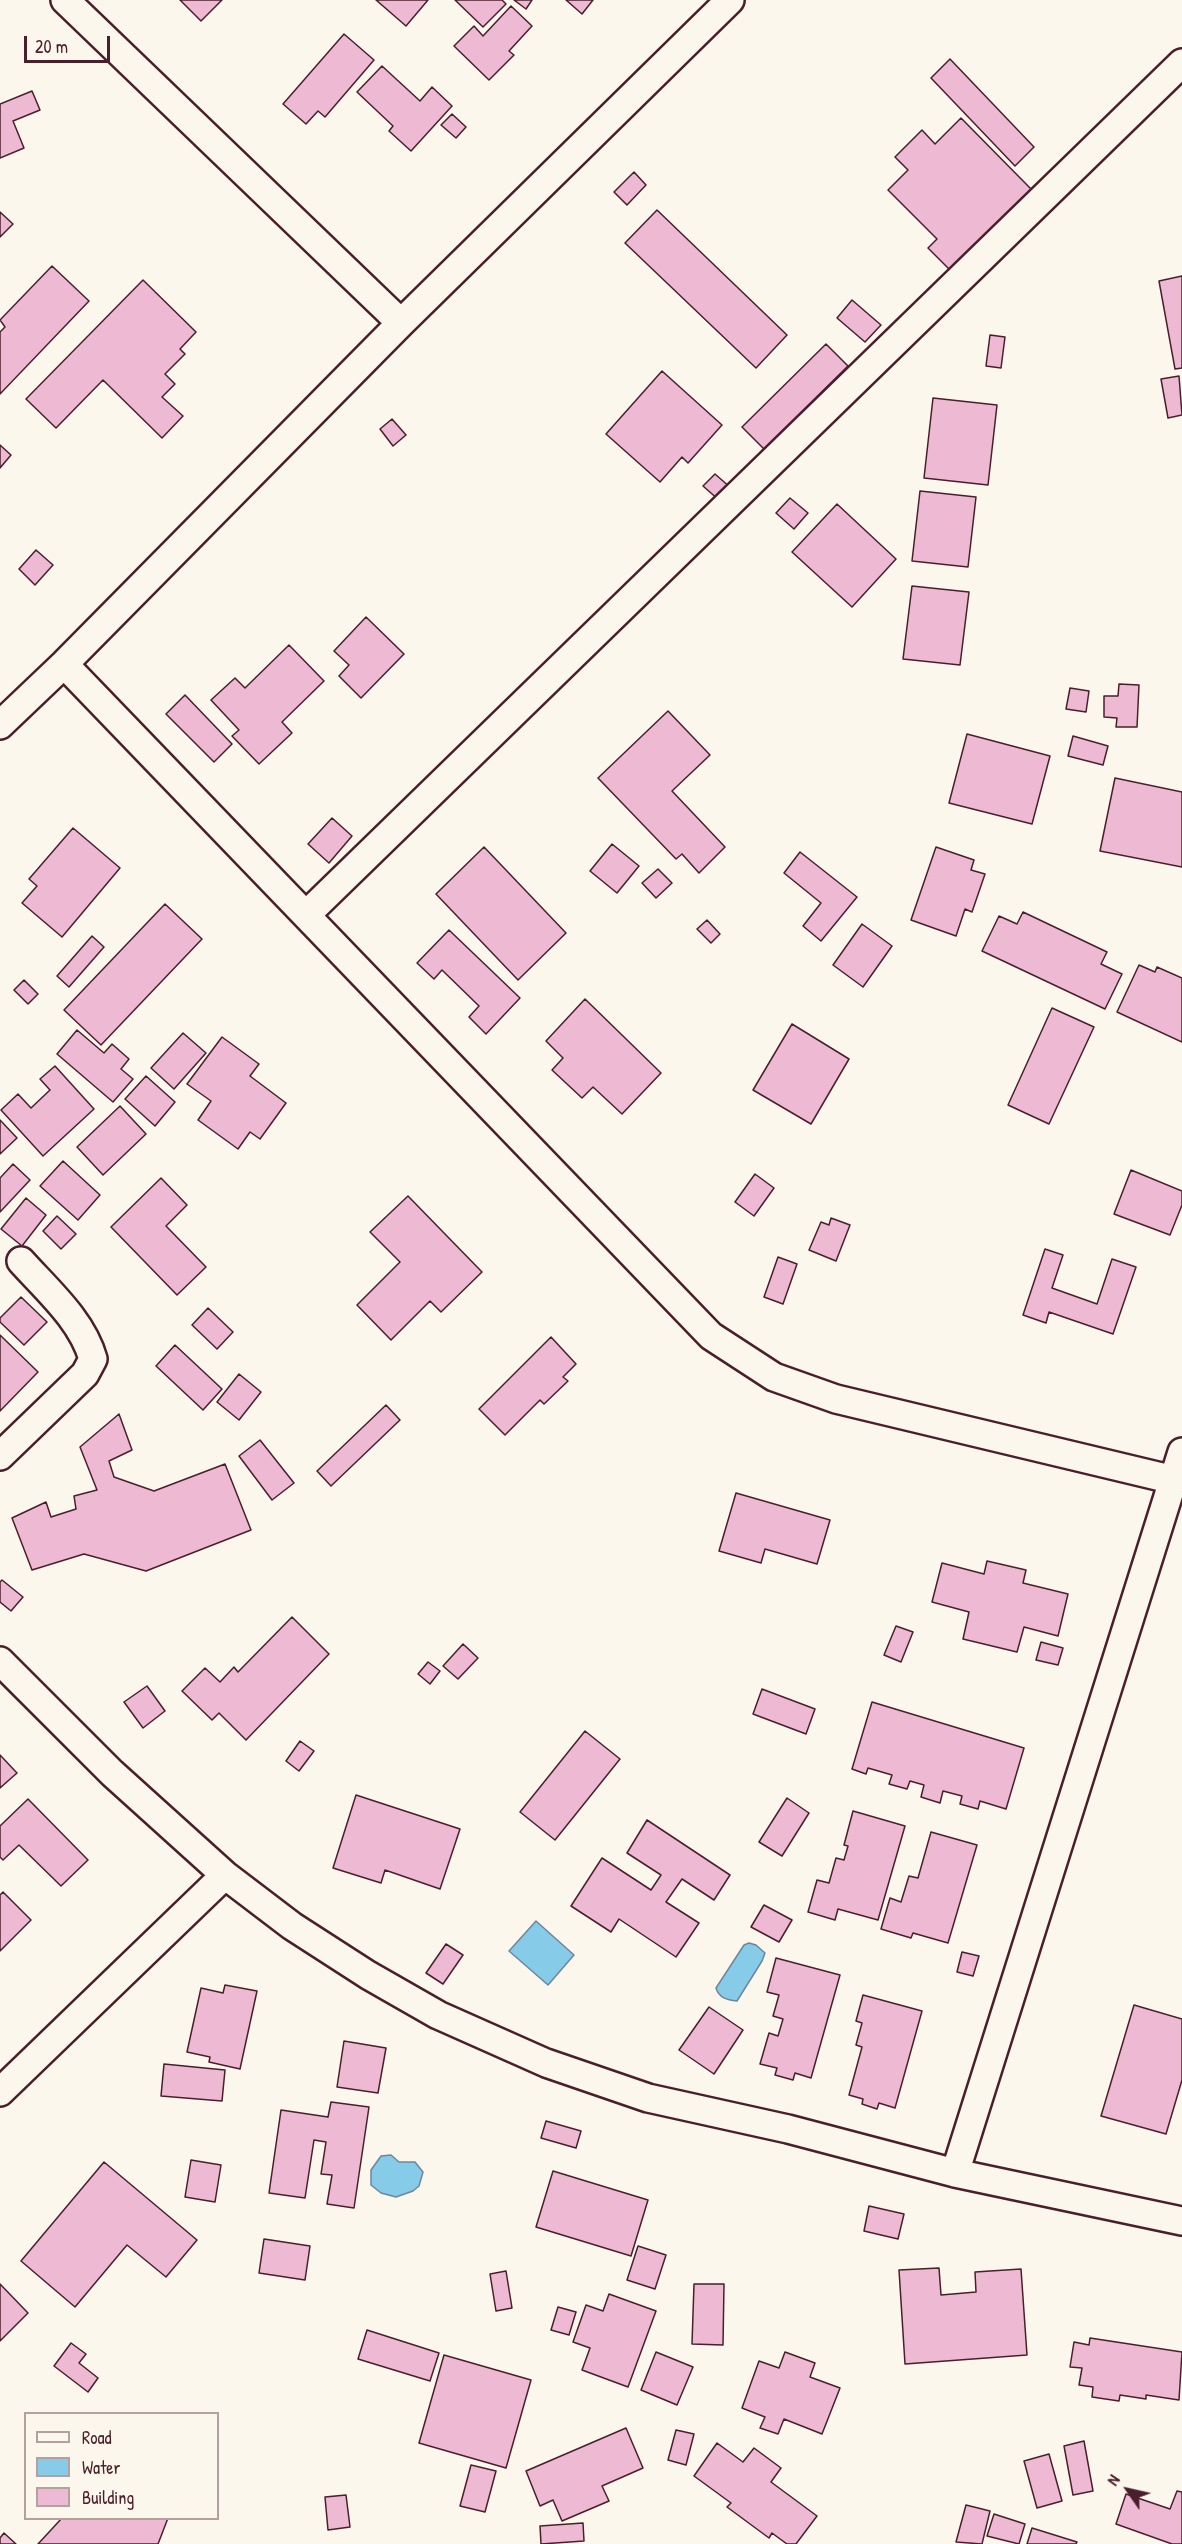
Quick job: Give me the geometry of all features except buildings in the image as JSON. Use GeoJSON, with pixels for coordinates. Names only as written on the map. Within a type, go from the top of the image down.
{"type":"FeatureCollection","features":[{"type":"Feature","properties":{"kind":"street"},"geometry":{"type":"LineString","coordinates":[[65,0],[401,322]]}},
{"type":"Feature","properties":{"kind":"street"},"geometry":{"type":"LineString","coordinates":[[0,725],[401,322],[730,0]]}},
{"type":"Feature","properties":{"kind":"street"},"geometry":{"type":"LineString","coordinates":[[306,915],[1182,63]]}},
{"type":"Feature","properties":{"kind":"street"},"geometry":{"type":"LineString","coordinates":[[63,664],[711,1336],[774,1377],[836,1399],[1174,1480]]}},
{"type":"Feature","properties":{"kind":"street"},"geometry":{"type":"LineString","coordinates":[[0,1456],[85,1374],[93,1359],[88,1341],[21,1261]]}},
{"type":"Feature","properties":{"kind":"street"},"geometry":{"type":"LineString","coordinates":[[955,2173],[1182,1452]]}},
{"type":"Feature","properties":{"kind":"street"},"geometry":{"type":"LineString","coordinates":[[0,1661],[112,1773],[225,1875],[292,1926],[368,1975],[438,2015],[546,2063],[648,2098],[788,2129],[955,2173],[1182,2221]]}},
{"type":"Feature","properties":{"kind":"street"},"geometry":{"type":"LineString","coordinates":[[0,2092],[225,1875]]}},
{"type":"Feature","properties":{"kind":"water"},"geometry":{"type":"Polygon","coordinates":[[[536,1921],[574,1955],[548,1985],[509,1951],[536,1921]]]}},
{"type":"Feature","properties":{"kind":"water"},"geometry":{"type":"Polygon","coordinates":[[[749,1943],[756,1945],[765,1953],[762,1961],[737,2001],[724,1998],[716,1988],[744,1945],[749,1943]]]}},
{"type":"Feature","properties":{"kind":"water"},"geometry":{"type":"Polygon","coordinates":[[[391,2155],[399,2162],[415,2162],[423,2172],[419,2186],[413,2191],[396,2197],[381,2193],[371,2185],[371,2170],[381,2156],[391,2155]]]}}]}
